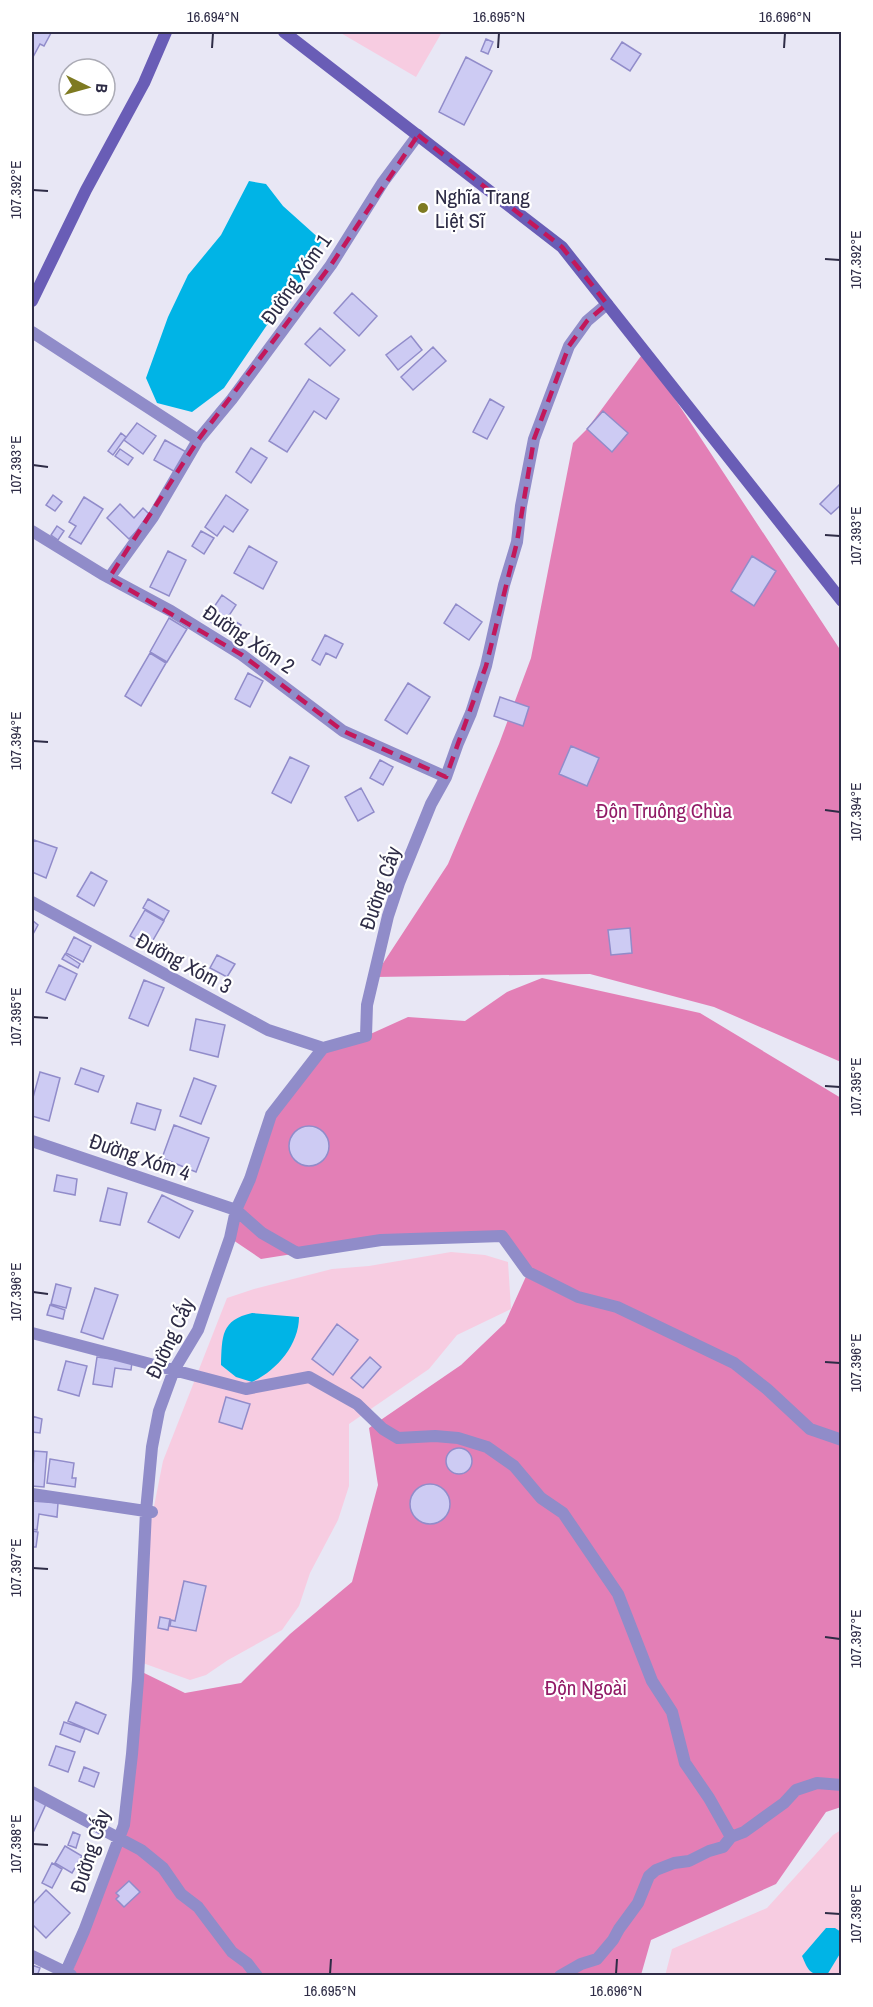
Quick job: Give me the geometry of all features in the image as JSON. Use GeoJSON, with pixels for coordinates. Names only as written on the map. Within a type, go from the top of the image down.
{"type":"FeatureCollection","features":[{"type":"Feature","properties":{"kind":"street"},"geometry":{"type":"LineString","coordinates":[[32,301],[86,190],[144,83],[166,32]]}},
{"type":"Feature","properties":{"kind":"street"},"geometry":{"type":"LineString","coordinates":[[284,32],[562,247],[842,602]]}},
{"type":"Feature","properties":{"kind":"street","name":"Đường Xóm 1"},"geometry":{"type":"LineString","coordinates":[[109,578],[153,517],[198,440],[238,392],[331,265],[383,182],[418,135]]}},
{"type":"Feature","properties":{"kind":"street"},"geometry":{"type":"LineString","coordinates":[[446,777],[471,713],[486,666],[504,585],[517,542],[521,506],[534,439],[569,346],[586,321],[607,304]]}},
{"type":"Feature","properties":{"kind":"street"},"geometry":{"type":"LineString","coordinates":[[32,332],[198,440]]}},
{"type":"Feature","properties":{"kind":"street","name":"Đường Xóm 2"},"geometry":{"type":"LineString","coordinates":[[32,531],[242,655],[343,731],[446,777]]}},
{"type":"Feature","properties":{"kind":"street","name":"Đường Cấy"},"geometry":{"type":"LineString","coordinates":[[67,1975],[123,1825],[132,1754],[152,1447],[159,1411],[174,1371],[198,1330],[230,1238],[236,1210],[250,1179],[271,1115],[323,1048],[366,1036],[367,1005],[388,916],[431,804],[446,777]]}},
{"type":"Feature","properties":{"kind":"street","name":"Đường Xóm 3"},"geometry":{"type":"LineString","coordinates":[[32,902],[268,1030],[323,1048]]}},
{"type":"Feature","properties":{"kind":"street","name":"Đường Xóm 4"},"geometry":{"type":"LineString","coordinates":[[32,1141],[236,1210]]}},
{"type":"Feature","properties":{"kind":"street"},"geometry":{"type":"LineString","coordinates":[[236,1210],[262,1233],[297,1253],[381,1240],[502,1236],[528,1272],[578,1297],[617,1307],[734,1363],[767,1389],[810,1429],[842,1440]]}},
{"type":"Feature","properties":{"kind":"street"},"geometry":{"type":"LineString","coordinates":[[32,1334],[246,1389],[309,1377],[357,1404],[383,1428],[398,1438],[435,1436],[458,1438],[487,1447],[514,1466],[541,1498],[563,1514],[618,1594],[652,1681],[672,1712],[685,1762],[731,1837]]}},
{"type":"Feature","properties":{"kind":"street"},"geometry":{"type":"LineString","coordinates":[[32,1494],[149,1512]]}},
{"type":"Feature","properties":{"kind":"street"},"geometry":{"type":"LineString","coordinates":[[560,1976],[581,1964],[597,1959],[614,1940],[638,1903],[649,1875],[656,1870],[674,1863],[689,1861],[723,1847],[731,1837],[744,1832],[788,1800],[796,1790],[817,1783],[842,1785]]}},
{"type":"Feature","properties":{"kind":"street"},"geometry":{"type":"LineString","coordinates":[[32,1792],[141,1850],[163,1868],[181,1894],[198,1907],[232,1952],[257,1976]]}},
{"type":"Feature","properties":{"kind":"street"},"geometry":{"type":"LineString","coordinates":[[32,1956],[67,1975]]}},
{"type":"Feature","properties":{"kind":"highlighted area"},"geometry":{"type":"Polygon","coordinates":[[[418,135],[562,247],[607,304],[587,321],[569,346],[534,439],[517,542],[486,666],[446,777],[343,731],[242,655],[109,578],[198,440],[331,265],[418,135]]]}},
{"type":"Feature","properties":{"kind":"shaded area"},"geometry":{"type":"Polygon","coordinates":[[[339,32],[442,32],[416,77],[339,32]]]}},
{"type":"Feature","properties":{"kind":"shaded area"},"geometry":{"type":"Polygon","coordinates":[[[451,1252],[485,1255],[508,1262],[511,1309],[457,1335],[429,1369],[349,1424],[349,1486],[338,1520],[310,1573],[299,1606],[282,1630],[206,1675],[190,1680],[140,1662],[144,1557],[163,1461],[227,1298],[332,1269],[369,1266],[451,1252]]]}},
{"type":"Feature","properties":{"kind":"shaded area"},"geometry":{"type":"Polygon","coordinates":[[[841,1830],[841,1975],[665,1976],[672,1949],[767,1908],[833,1835],[841,1830]]]}},
{"type":"Feature","properties":{"kind":"green space","name":"Độn Truông Chùa"},"geometry":{"type":"Polygon","coordinates":[[[644,352],[841,651],[841,1062],[714,1007],[590,974],[374,977],[448,864],[499,744],[531,658],[573,443],[587,429],[644,352]]]}},
{"type":"Feature","properties":{"kind":"green space","name":"Độn Ngoài"},"geometry":{"type":"Polygon","coordinates":[[[542,978],[700,1013],[841,1098],[841,1807],[826,1812],[776,1884],[651,1940],[641,1975],[71,1976],[123,1825],[138,1670],[185,1693],[241,1683],[290,1634],[352,1582],[378,1485],[369,1428],[461,1365],[505,1323],[528,1272],[502,1236],[381,1240],[261,1259],[230,1238],[271,1115],[323,1048],[366,1036],[408,1017],[465,1021],[507,992],[542,978]]]}},
{"type":"Feature","properties":{"kind":"water"},"geometry":{"type":"Polygon","coordinates":[[[249,181],[266,184],[283,206],[322,241],[290,304],[267,325],[224,388],[192,412],[157,403],[146,378],[168,317],[188,275],[221,235],[249,181]]]}},
{"type":"Feature","properties":{"kind":"water"},"geometry":{"type":"Polygon","coordinates":[[[252,1313],[299,1317],[295,1337],[284,1356],[269,1371],[252,1382],[236,1377],[221,1365],[225,1331],[234,1320],[252,1313]]]}},
{"type":"Feature","properties":{"kind":"water"},"geometry":{"type":"Polygon","coordinates":[[[826,1928],[835,1928],[841,1932],[841,1952],[827,1975],[813,1973],[802,1956],[826,1928]]]}},
{"type":"Feature","properties":{"kind":"building"},"geometry":{"type":"Polygon","coordinates":[[[32,32],[51,33],[44,46],[40,44],[33,57],[32,56],[32,32]]]}},
{"type":"Feature","properties":{"kind":"building"},"geometry":{"type":"Polygon","coordinates":[[[486,39],[493,42],[488,54],[481,51],[486,39]]]}},
{"type":"Feature","properties":{"kind":"building"},"geometry":{"type":"Polygon","coordinates":[[[622,42],[641,54],[630,71],[611,59],[622,42]]]}},
{"type":"Feature","properties":{"kind":"building"},"geometry":{"type":"Polygon","coordinates":[[[466,57],[492,71],[464,125],[439,112],[466,57]]]}},
{"type":"Feature","properties":{"kind":"building"},"geometry":{"type":"Polygon","coordinates":[[[352,293],[377,316],[359,336],[334,313],[352,293]]]}},
{"type":"Feature","properties":{"kind":"building"},"geometry":{"type":"Polygon","coordinates":[[[320,328],[345,350],[330,366],[305,344],[320,328]]]}},
{"type":"Feature","properties":{"kind":"building"},"geometry":{"type":"Polygon","coordinates":[[[411,336],[422,350],[398,370],[386,355],[411,336]]]}},
{"type":"Feature","properties":{"kind":"building"},"geometry":{"type":"Polygon","coordinates":[[[433,347],[446,361],[413,390],[401,377],[433,347]]]}},
{"type":"Feature","properties":{"kind":"building"},"geometry":{"type":"Polygon","coordinates":[[[309,379],[339,399],[326,419],[314,411],[287,452],[269,441],[309,379]]]}},
{"type":"Feature","properties":{"kind":"building"},"geometry":{"type":"Polygon","coordinates":[[[490,399],[504,407],[487,439],[473,432],[490,399]]]}},
{"type":"Feature","properties":{"kind":"building"},"geometry":{"type":"Polygon","coordinates":[[[603,411],[628,433],[612,452],[587,429],[603,411]]]}},
{"type":"Feature","properties":{"kind":"building"},"geometry":{"type":"Polygon","coordinates":[[[137,423],[156,436],[143,454],[124,440],[137,423]]]}},
{"type":"Feature","properties":{"kind":"building"},"geometry":{"type":"Polygon","coordinates":[[[121,433],[126,437],[113,455],[108,451],[121,433]]]}},
{"type":"Feature","properties":{"kind":"building"},"geometry":{"type":"Polygon","coordinates":[[[165,440],[188,453],[177,473],[154,460],[165,440]]]}},
{"type":"Feature","properties":{"kind":"building"},"geometry":{"type":"Polygon","coordinates":[[[251,448],[267,458],[251,483],[236,472],[251,448]]]}},
{"type":"Feature","properties":{"kind":"building"},"geometry":{"type":"Polygon","coordinates":[[[120,449],[133,458],[128,465],[115,456],[120,449]]]}},
{"type":"Feature","properties":{"kind":"building"},"geometry":{"type":"Polygon","coordinates":[[[842,482],[842,504],[831,514],[820,504],[842,482]]]}},
{"type":"Feature","properties":{"kind":"building"},"geometry":{"type":"Polygon","coordinates":[[[53,495],[62,502],[55,511],[46,505],[53,495]]]}},
{"type":"Feature","properties":{"kind":"building"},"geometry":{"type":"Polygon","coordinates":[[[226,495],[248,510],[233,532],[224,526],[217,536],[205,527],[226,495]]]}},
{"type":"Feature","properties":{"kind":"building"},"geometry":{"type":"Polygon","coordinates":[[[84,497],[103,509],[81,544],[69,537],[76,526],[69,522],[84,497]]]}},
{"type":"Feature","properties":{"kind":"building"},"geometry":{"type":"Polygon","coordinates":[[[120,504],[134,518],[143,508],[151,516],[129,539],[107,518],[120,504]]]}},
{"type":"Feature","properties":{"kind":"building"},"geometry":{"type":"Polygon","coordinates":[[[57,526],[64,531],[58,540],[51,535],[57,526]]]}},
{"type":"Feature","properties":{"kind":"building"},"geometry":{"type":"Polygon","coordinates":[[[201,531],[214,538],[204,554],[192,546],[201,531]]]}},
{"type":"Feature","properties":{"kind":"building"},"geometry":{"type":"Polygon","coordinates":[[[249,546],[277,562],[263,589],[234,573],[249,546]]]}},
{"type":"Feature","properties":{"kind":"building"},"geometry":{"type":"Polygon","coordinates":[[[168,551],[186,560],[169,596],[150,587],[168,551]]]}},
{"type":"Feature","properties":{"kind":"building"},"geometry":{"type":"Polygon","coordinates":[[[752,556],[776,571],[754,606],[731,591],[752,556]]]}},
{"type":"Feature","properties":{"kind":"building"},"geometry":{"type":"Polygon","coordinates":[[[222,595],[236,605],[228,617],[241,625],[233,637],[206,619],[222,595]]]}},
{"type":"Feature","properties":{"kind":"building"},"geometry":{"type":"Polygon","coordinates":[[[456,604],[482,622],[469,640],[444,623],[456,604]]]}},
{"type":"Feature","properties":{"kind":"building"},"geometry":{"type":"Polygon","coordinates":[[[169,618],[187,629],[167,662],[150,652],[169,618]]]}},
{"type":"Feature","properties":{"kind":"building"},"geometry":{"type":"Polygon","coordinates":[[[325,635],[343,644],[336,658],[326,653],[320,665],[312,660],[325,635]]]}},
{"type":"Feature","properties":{"kind":"building"},"geometry":{"type":"Polygon","coordinates":[[[150,653],[166,663],[141,706],[125,696],[150,653]]]}},
{"type":"Feature","properties":{"kind":"building"},"geometry":{"type":"Polygon","coordinates":[[[248,673],[263,681],[250,707],[235,699],[248,673]]]}},
{"type":"Feature","properties":{"kind":"building"},"geometry":{"type":"Polygon","coordinates":[[[408,683],[430,697],[407,734],[385,720],[408,683]]]}},
{"type":"Feature","properties":{"kind":"building"},"geometry":{"type":"Polygon","coordinates":[[[500,697],[529,707],[523,726],[494,716],[500,697]]]}},
{"type":"Feature","properties":{"kind":"building"},"geometry":{"type":"Polygon","coordinates":[[[571,746],[599,758],[587,786],[559,774],[571,746]]]}},
{"type":"Feature","properties":{"kind":"building"},"geometry":{"type":"Polygon","coordinates":[[[290,757],[309,766],[291,803],[272,793],[290,757]]]}},
{"type":"Feature","properties":{"kind":"building"},"geometry":{"type":"Polygon","coordinates":[[[380,760],[393,767],[383,785],[370,778],[380,760]]]}},
{"type":"Feature","properties":{"kind":"building"},"geometry":{"type":"Polygon","coordinates":[[[361,788],[374,812],[358,821],[345,797],[361,788]]]}},
{"type":"Feature","properties":{"kind":"building"},"geometry":{"type":"Polygon","coordinates":[[[34,840],[57,848],[46,878],[32,872],[34,840]]]}},
{"type":"Feature","properties":{"kind":"building"},"geometry":{"type":"Polygon","coordinates":[[[91,872],[107,881],[94,906],[77,896],[91,872]]]}},
{"type":"Feature","properties":{"kind":"building"},"geometry":{"type":"Polygon","coordinates":[[[148,899],[169,911],[164,920],[143,908],[148,899]]]}},
{"type":"Feature","properties":{"kind":"building"},"geometry":{"type":"Polygon","coordinates":[[[145,910],[164,921],[149,947],[130,936],[145,910]]]}},
{"type":"Feature","properties":{"kind":"building"},"geometry":{"type":"Polygon","coordinates":[[[32,920],[38,925],[32,936],[32,920]]]}},
{"type":"Feature","properties":{"kind":"building"},"geometry":{"type":"Polygon","coordinates":[[[630,928],[632,953],[611,955],[608,930],[630,928]]]}},
{"type":"Feature","properties":{"kind":"building"},"geometry":{"type":"Polygon","coordinates":[[[74,937],[91,946],[83,962],[66,953],[74,937]]]}},
{"type":"Feature","properties":{"kind":"building"},"geometry":{"type":"Polygon","coordinates":[[[65,954],[80,964],[78,968],[62,959],[65,954]]]}},
{"type":"Feature","properties":{"kind":"building"},"geometry":{"type":"Polygon","coordinates":[[[217,955],[235,964],[227,977],[210,968],[217,955]]]}},
{"type":"Feature","properties":{"kind":"building"},"geometry":{"type":"Polygon","coordinates":[[[59,965],[77,974],[65,1000],[46,992],[59,965]]]}},
{"type":"Feature","properties":{"kind":"building"},"geometry":{"type":"Polygon","coordinates":[[[144,980],[164,988],[148,1026],[129,1018],[144,980]]]}},
{"type":"Feature","properties":{"kind":"building"},"geometry":{"type":"Polygon","coordinates":[[[196,1019],[225,1025],[218,1057],[190,1050],[196,1019]]]}},
{"type":"Feature","properties":{"kind":"building"},"geometry":{"type":"Polygon","coordinates":[[[81,1068],[104,1076],[98,1092],[75,1084],[81,1068]]]}},
{"type":"Feature","properties":{"kind":"building"},"geometry":{"type":"Polygon","coordinates":[[[40,1072],[60,1078],[49,1121],[32,1116],[32,1101],[40,1072]]]}},
{"type":"Feature","properties":{"kind":"building"},"geometry":{"type":"Polygon","coordinates":[[[194,1078],[216,1086],[201,1124],[180,1116],[194,1078]]]}},
{"type":"Feature","properties":{"kind":"building"},"geometry":{"type":"Polygon","coordinates":[[[137,1103],[161,1110],[155,1130],[131,1123],[137,1103]]]}},
{"type":"Feature","properties":{"kind":"building"},"geometry":{"type":"Polygon","coordinates":[[[174,1125],[209,1138],[196,1172],[162,1158],[174,1125]]]}},
{"type":"Feature","properties":{"kind":"building"},"geometry":{"type":"Polygon","coordinates":[[[309,1126],[317,1127],[323,1132],[328,1138],[328,1154],[323,1160],[317,1165],[309,1166],[301,1165],[295,1160],[290,1154],[289,1146],[290,1138],[295,1132],[301,1127],[309,1126]]]}},
{"type":"Feature","properties":{"kind":"building"},"geometry":{"type":"Polygon","coordinates":[[[57,1175],[77,1179],[75,1195],[54,1191],[57,1175]]]}},
{"type":"Feature","properties":{"kind":"building"},"geometry":{"type":"Polygon","coordinates":[[[108,1188],[127,1193],[120,1225],[100,1221],[108,1188]]]}},
{"type":"Feature","properties":{"kind":"building"},"geometry":{"type":"Polygon","coordinates":[[[162,1195],[193,1211],[179,1238],[148,1222],[162,1195]]]}},
{"type":"Feature","properties":{"kind":"building"},"geometry":{"type":"Polygon","coordinates":[[[56,1284],[71,1288],[66,1308],[51,1304],[56,1284]]]}},
{"type":"Feature","properties":{"kind":"building"},"geometry":{"type":"Polygon","coordinates":[[[95,1288],[118,1295],[103,1339],[81,1332],[95,1288]]]}},
{"type":"Feature","properties":{"kind":"building"},"geometry":{"type":"Polygon","coordinates":[[[50,1305],[65,1310],[63,1319],[47,1315],[50,1305]]]}},
{"type":"Feature","properties":{"kind":"building"},"geometry":{"type":"Polygon","coordinates":[[[337,1324],[358,1340],[333,1375],[312,1359],[337,1324]]]}},
{"type":"Feature","properties":{"kind":"building"},"geometry":{"type":"Polygon","coordinates":[[[97,1357],[132,1362],[131,1370],[115,1368],[112,1387],[93,1384],[97,1357]]]}},
{"type":"Feature","properties":{"kind":"building"},"geometry":{"type":"Polygon","coordinates":[[[370,1357],[381,1367],[363,1388],[351,1378],[370,1357]]]}},
{"type":"Feature","properties":{"kind":"building"},"geometry":{"type":"Polygon","coordinates":[[[66,1361],[87,1366],[79,1396],[58,1390],[66,1361]]]}},
{"type":"Feature","properties":{"kind":"building"},"geometry":{"type":"Polygon","coordinates":[[[226,1397],[250,1404],[242,1429],[219,1422],[226,1397]]]}},
{"type":"Feature","properties":{"kind":"building"},"geometry":{"type":"Polygon","coordinates":[[[32,1416],[42,1419],[40,1433],[32,1432],[32,1416]]]}},
{"type":"Feature","properties":{"kind":"building"},"geometry":{"type":"Polygon","coordinates":[[[459,1448],[468,1452],[472,1461],[468,1470],[459,1474],[450,1470],[446,1461],[450,1452],[459,1448]]]}},
{"type":"Feature","properties":{"kind":"building"},"geometry":{"type":"Polygon","coordinates":[[[34,1451],[47,1452],[44,1487],[32,1486],[34,1451]]]}},
{"type":"Feature","properties":{"kind":"building"},"geometry":{"type":"Polygon","coordinates":[[[50,1459],[74,1463],[72,1478],[76,1478],[75,1487],[47,1483],[50,1459]]]}},
{"type":"Feature","properties":{"kind":"building"},"geometry":{"type":"Polygon","coordinates":[[[430,1484],[444,1490],[450,1504],[444,1518],[430,1524],[416,1518],[410,1504],[416,1490],[430,1484]]]}},
{"type":"Feature","properties":{"kind":"building"},"geometry":{"type":"Polygon","coordinates":[[[32,1501],[58,1503],[57,1517],[39,1514],[37,1530],[32,1529],[32,1501]]]}},
{"type":"Feature","properties":{"kind":"building"},"geometry":{"type":"Polygon","coordinates":[[[32,1531],[38,1532],[36,1547],[32,1547],[32,1531]]]}},
{"type":"Feature","properties":{"kind":"building"},"geometry":{"type":"Polygon","coordinates":[[[184,1581],[206,1586],[196,1631],[170,1626],[171,1620],[175,1621],[184,1581]]]}},
{"type":"Feature","properties":{"kind":"building"},"geometry":{"type":"Polygon","coordinates":[[[160,1617],[170,1619],[168,1630],[158,1628],[160,1617]]]}},
{"type":"Feature","properties":{"kind":"building"},"geometry":{"type":"Polygon","coordinates":[[[76,1702],[106,1715],[98,1734],[68,1721],[76,1702]]]}},
{"type":"Feature","properties":{"kind":"building"},"geometry":{"type":"Polygon","coordinates":[[[64,1722],[85,1729],[80,1742],[60,1734],[64,1722]]]}},
{"type":"Feature","properties":{"kind":"building"},"geometry":{"type":"Polygon","coordinates":[[[56,1746],[75,1752],[68,1772],[49,1765],[56,1746]]]}},
{"type":"Feature","properties":{"kind":"building"},"geometry":{"type":"Polygon","coordinates":[[[84,1767],[99,1773],[94,1787],[79,1781],[84,1767]]]}},
{"type":"Feature","properties":{"kind":"building"},"geometry":{"type":"Polygon","coordinates":[[[32,1797],[46,1804],[32,1835],[32,1797]]]}},
{"type":"Feature","properties":{"kind":"building"},"geometry":{"type":"Polygon","coordinates":[[[73,1832],[80,1835],[76,1848],[68,1845],[73,1832]]]}},
{"type":"Feature","properties":{"kind":"building"},"geometry":{"type":"Polygon","coordinates":[[[65,1846],[82,1856],[72,1873],[55,1863],[65,1846]]]}},
{"type":"Feature","properties":{"kind":"building"},"geometry":{"type":"Polygon","coordinates":[[[52,1863],[62,1869],[52,1888],[42,1883],[52,1863]]]}},
{"type":"Feature","properties":{"kind":"building"},"geometry":{"type":"Polygon","coordinates":[[[129,1881],[140,1892],[124,1907],[116,1899],[119,1896],[116,1893],[129,1881]]]}},
{"type":"Feature","properties":{"kind":"building"},"geometry":{"type":"Polygon","coordinates":[[[46,1890],[70,1913],[46,1938],[32,1924],[32,1905],[46,1890]]]}},
{"type":"Feature","properties":{"kind":"building"},"geometry":{"type":"Polygon","coordinates":[[[32,1965],[40,1968],[37,1976],[32,1976],[32,1965]]]}},
{"type":"Feature","properties":{"kind":"place","name":"Nghĩa Trang Liệt Sĩ"},"geometry":{"type":"Point","coordinates":[423,208]}}]}
